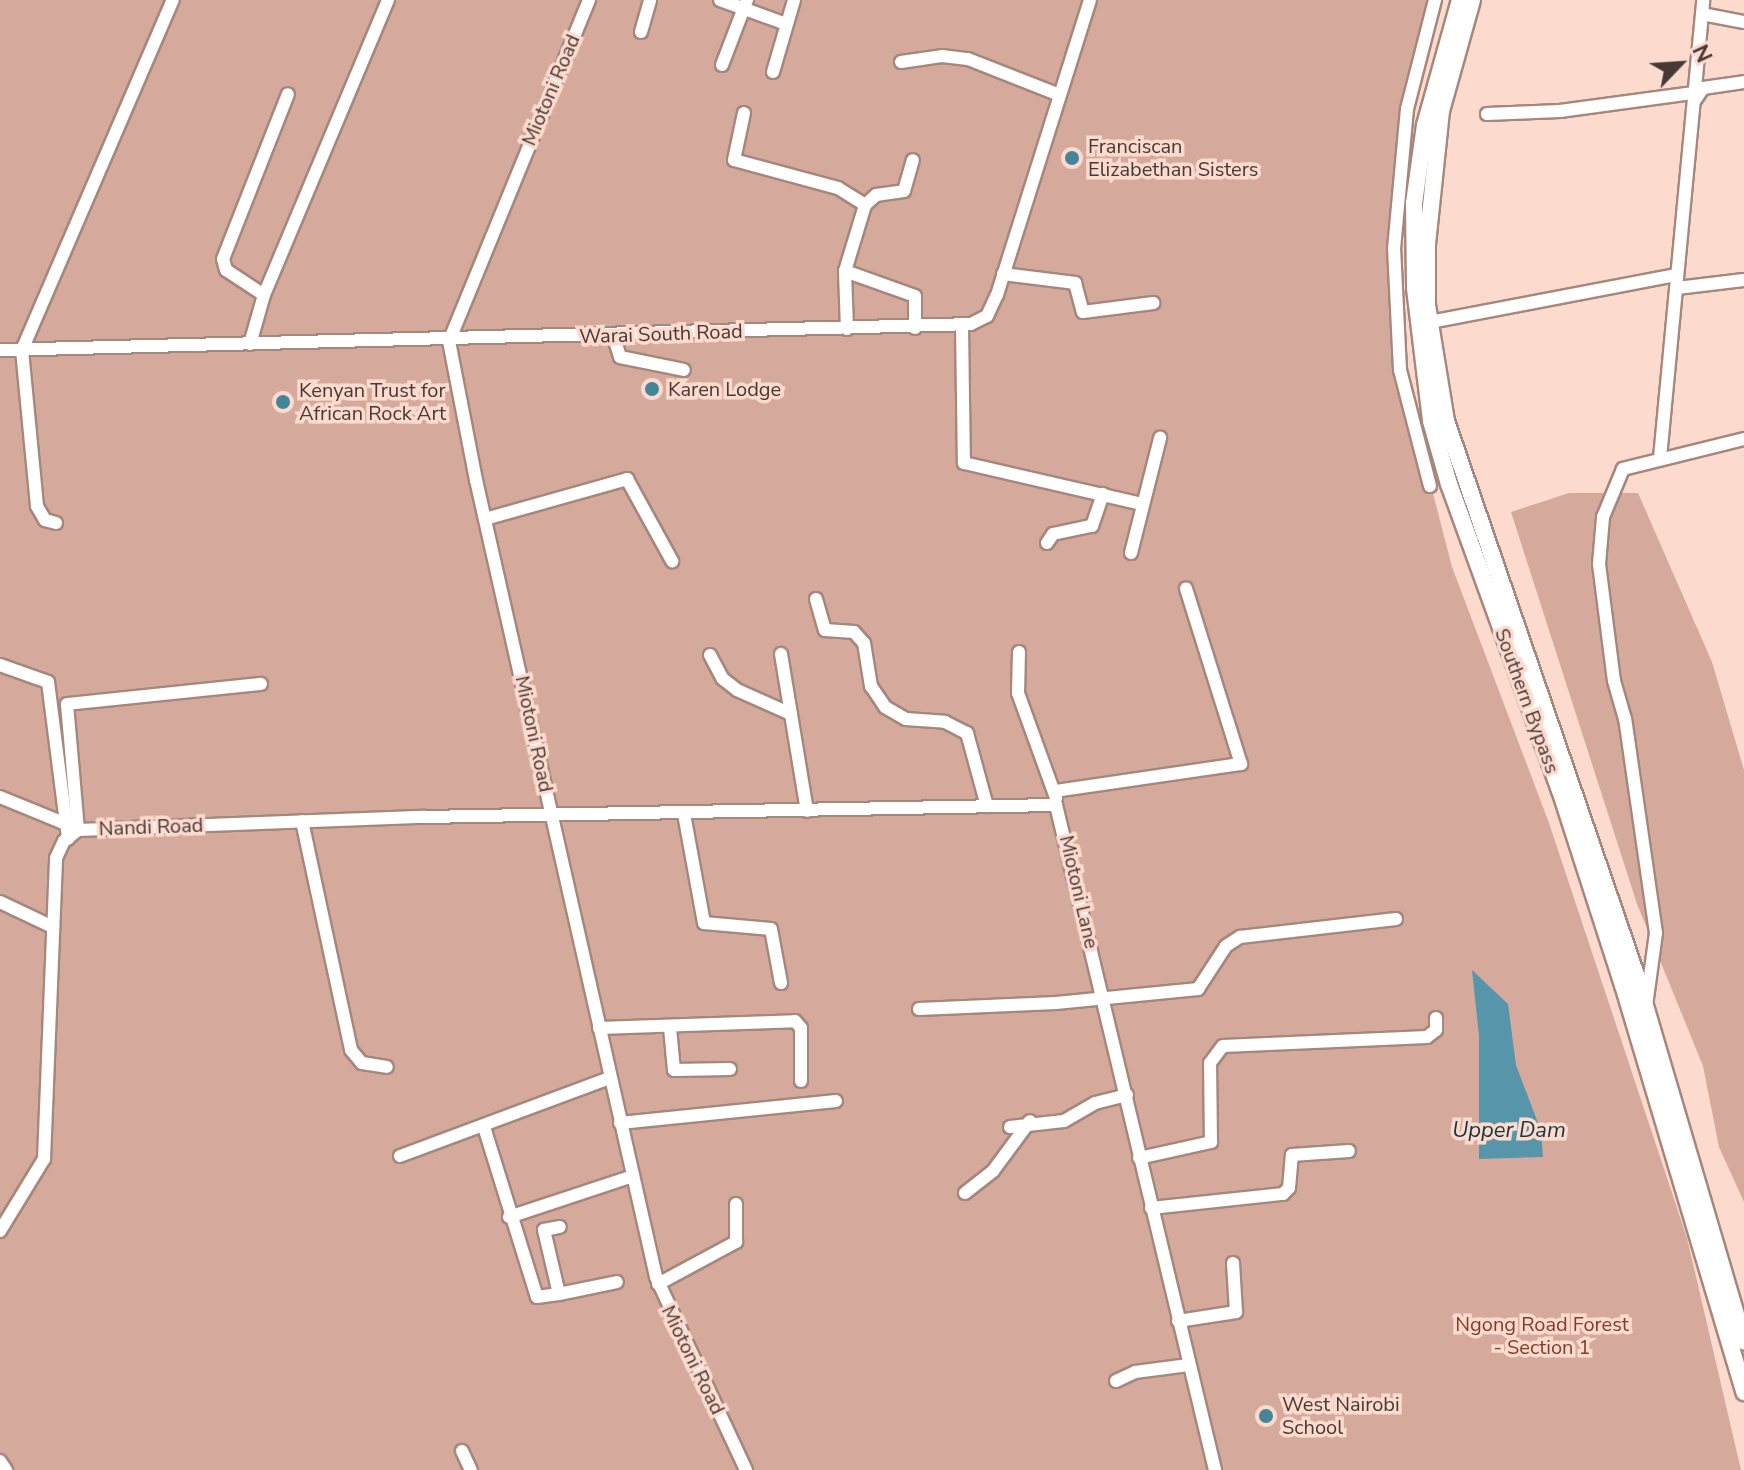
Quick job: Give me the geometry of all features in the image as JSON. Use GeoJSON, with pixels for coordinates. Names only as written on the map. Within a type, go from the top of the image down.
{"type":"FeatureCollection","features":[{"type":"Feature","properties":{"kind":"highway","name":"Southern Bypass"},"geometry":{"type":"LineString","coordinates":[[1460,0],[1425,125],[1414,203],[1415,288],[1431,421],[1449,484],[1560,790],[1618,970],[1744,1392]]}},
{"type":"Feature","properties":{"kind":"highway","name":"Southern Bypass"},"geometry":{"type":"LineString","coordinates":[[1472,0],[1441,111],[1431,176],[1430,322],[1454,453],[1646,1008],[1744,1341]]}},
{"type":"Feature","properties":{"kind":"street"},"geometry":{"type":"LineString","coordinates":[[56,523],[45,520],[37,506],[22,350],[173,0]]}},
{"type":"Feature","properties":{"kind":"street"},"geometry":{"type":"LineString","coordinates":[[250,344],[264,295],[388,0]]}},
{"type":"Feature","properties":{"kind":"street","name":"Miotoni Road"},"geometry":{"type":"LineString","coordinates":[[589,0],[449,341],[485,519],[658,1284],[746,1470]]}},
{"type":"Feature","properties":{"kind":"street"},"geometry":{"type":"LineString","coordinates":[[641,32],[650,0]]}},
{"type":"Feature","properties":{"kind":"street"},"geometry":{"type":"LineString","coordinates":[[720,0],[745,4],[786,24]]}},
{"type":"Feature","properties":{"kind":"street"},"geometry":{"type":"LineString","coordinates":[[773,72],[794,0]]}},
{"type":"Feature","properties":{"kind":"street"},"geometry":{"type":"LineString","coordinates":[[1090,0],[987,316],[962,326],[964,463],[1141,504]]}},
{"type":"Feature","properties":{"kind":"street"},"geometry":{"type":"LineString","coordinates":[[1430,486],[1400,370],[1394,249],[1407,109],[1435,0]]}},
{"type":"Feature","properties":{"kind":"street"},"geometry":{"type":"LineString","coordinates":[[1660,458],[1703,0]]}},
{"type":"Feature","properties":{"kind":"street"},"geometry":{"type":"LineString","coordinates":[[722,65],[745,4]]}},
{"type":"Feature","properties":{"kind":"street"},"geometry":{"type":"LineString","coordinates":[[1702,14],[1744,22]]}},
{"type":"Feature","properties":{"kind":"street"},"geometry":{"type":"LineString","coordinates":[[901,62],[942,56],[968,59],[1057,94]]}},
{"type":"Feature","properties":{"kind":"street"},"geometry":{"type":"LineString","coordinates":[[1487,114],[1560,111],[1694,98],[1703,88],[1744,82]]}},
{"type":"Feature","properties":{"kind":"street"},"geometry":{"type":"LineString","coordinates":[[264,295],[226,270],[223,259],[288,94]]}},
{"type":"Feature","properties":{"kind":"street"},"geometry":{"type":"LineString","coordinates":[[744,113],[734,160],[838,188],[865,205]]}},
{"type":"Feature","properties":{"kind":"street"},"geometry":{"type":"LineString","coordinates":[[847,329],[845,271],[865,205],[876,195],[904,191],[913,160]]}},
{"type":"Feature","properties":{"kind":"street"},"geometry":{"type":"LineString","coordinates":[[845,271],[915,296],[915,328]]}},
{"type":"Feature","properties":{"kind":"street"},"geometry":{"type":"LineString","coordinates":[[1003,274],[1075,283],[1083,312],[1153,303]]}},
{"type":"Feature","properties":{"kind":"street"},"geometry":{"type":"LineString","coordinates":[[1430,322],[1677,281],[1744,280]]}},
{"type":"Feature","properties":{"kind":"street","name":"Warai South Road"},"geometry":{"type":"LineString","coordinates":[[0,350],[962,326]]}},
{"type":"Feature","properties":{"kind":"street"},"geometry":{"type":"LineString","coordinates":[[613,335],[620,357],[684,370]]}},
{"type":"Feature","properties":{"kind":"street"},"geometry":{"type":"LineString","coordinates":[[1131,553],[1160,438]]}},
{"type":"Feature","properties":{"kind":"street"},"geometry":{"type":"LineString","coordinates":[[1646,1008],[1656,933],[1628,735],[1614,681],[1599,555],[1606,502],[1619,473],[1660,458],[1744,439]]}},
{"type":"Feature","properties":{"kind":"street"},"geometry":{"type":"LineString","coordinates":[[485,519],[627,479],[672,561]]}},
{"type":"Feature","properties":{"kind":"street"},"geometry":{"type":"LineString","coordinates":[[1047,543],[1053,534],[1092,526],[1103,494]]}},
{"type":"Feature","properties":{"kind":"street"},"geometry":{"type":"LineString","coordinates":[[1055,791],[1241,764],[1186,588]]}},
{"type":"Feature","properties":{"kind":"street"},"geometry":{"type":"LineString","coordinates":[[816,599],[825,630],[854,632],[864,643],[871,686],[885,707],[906,719],[945,722],[967,733],[987,806]]}},
{"type":"Feature","properties":{"kind":"street","name":"Miotoni Lane"},"geometry":{"type":"LineString","coordinates":[[1019,652],[1018,693],[1055,791],[1139,1158],[1215,1470]]}},
{"type":"Feature","properties":{"kind":"street"},"geometry":{"type":"LineString","coordinates":[[781,654],[807,811]]}},
{"type":"Feature","properties":{"kind":"street"},"geometry":{"type":"LineString","coordinates":[[710,655],[723,679],[737,690],[791,714]]}},
{"type":"Feature","properties":{"kind":"street"},"geometry":{"type":"LineString","coordinates":[[0,665],[48,682],[71,831]]}},
{"type":"Feature","properties":{"kind":"street"},"geometry":{"type":"LineString","coordinates":[[0,1231],[4,1216],[44,1159],[56,858],[71,831],[67,704],[261,684]]}},
{"type":"Feature","properties":{"kind":"street"},"geometry":{"type":"LineString","coordinates":[[0,797],[71,831]]}},
{"type":"Feature","properties":{"kind":"street"},"geometry":{"type":"LineString","coordinates":[[552,814],[1056,805]]}},
{"type":"Feature","properties":{"kind":"street","name":"Nandi Road"},"geometry":{"type":"LineString","coordinates":[[71,831],[552,814]]}},
{"type":"Feature","properties":{"kind":"street"},"geometry":{"type":"LineString","coordinates":[[684,814],[704,923],[769,927],[781,983]]}},
{"type":"Feature","properties":{"kind":"street"},"geometry":{"type":"LineString","coordinates":[[302,821],[351,1050],[362,1063],[387,1067]]}},
{"type":"Feature","properties":{"kind":"street"},"geometry":{"type":"LineString","coordinates":[[0,902],[53,927]]}},
{"type":"Feature","properties":{"kind":"street"},"geometry":{"type":"LineString","coordinates":[[919,1009],[1103,999],[1201,988],[1226,946],[1240,937],[1396,919]]}},
{"type":"Feature","properties":{"kind":"street"},"geometry":{"type":"LineString","coordinates":[[1139,1158],[1211,1142],[1210,1063],[1223,1046],[1427,1037],[1436,1030],[1436,1018]]}},
{"type":"Feature","properties":{"kind":"street"},"geometry":{"type":"LineString","coordinates":[[599,1028],[670,1028],[795,1021],[801,1028],[801,1081]]}},
{"type":"Feature","properties":{"kind":"street"},"geometry":{"type":"LineString","coordinates":[[670,1028],[674,1070],[730,1069]]}},
{"type":"Feature","properties":{"kind":"street"},"geometry":{"type":"LineString","coordinates":[[400,1156],[610,1078]]}},
{"type":"Feature","properties":{"kind":"street"},"geometry":{"type":"LineString","coordinates":[[1010,1127],[1030,1121],[1064,1121],[1095,1103],[1127,1095]]}},
{"type":"Feature","properties":{"kind":"street"},"geometry":{"type":"LineString","coordinates":[[620,1123],[836,1101]]}},
{"type":"Feature","properties":{"kind":"street"},"geometry":{"type":"LineString","coordinates":[[965,1193],[993,1171],[1030,1121]]}},
{"type":"Feature","properties":{"kind":"street"},"geometry":{"type":"LineString","coordinates":[[484,1127],[532,1295],[559,1294],[617,1282]]}},
{"type":"Feature","properties":{"kind":"street"},"geometry":{"type":"LineString","coordinates":[[1151,1208],[1283,1194],[1289,1188],[1292,1155],[1349,1151]]}},
{"type":"Feature","properties":{"kind":"street"},"geometry":{"type":"LineString","coordinates":[[509,1217],[633,1176]]}},
{"type":"Feature","properties":{"kind":"street"},"geometry":{"type":"LineString","coordinates":[[658,1284],[736,1242],[736,1204]]}},
{"type":"Feature","properties":{"kind":"street"},"geometry":{"type":"LineString","coordinates":[[559,1294],[544,1230],[560,1227]]}},
{"type":"Feature","properties":{"kind":"street"},"geometry":{"type":"LineString","coordinates":[[1178,1321],[1236,1312],[1233,1263]]}},
{"type":"Feature","properties":{"kind":"street"},"geometry":{"type":"LineString","coordinates":[[1116,1381],[1135,1372],[1189,1365]]}},
{"type":"Feature","properties":{"kind":"street"},"geometry":{"type":"LineString","coordinates":[[462,1451],[471,1470]]}},
{"type":"Feature","properties":{"kind":"street"},"geometry":{"type":"LineString","coordinates":[[0,1461],[6,1470]]}},
{"type":"Feature","properties":{"kind":"green space","name":"Ngong Road Forest - Section 1"},"geometry":{"type":"Polygon","coordinates":[[[0,0],[1440,0],[1402,144],[1397,354],[1452,567],[1549,823],[1687,1238],[1741,1470],[0,1470],[0,0]]]}},
{"type":"Feature","properties":{"kind":"green space"},"geometry":{"type":"Polygon","coordinates":[[[1569,493],[1638,493],[1712,662],[1744,770],[1744,1202],[1719,1147],[1703,1066],[1637,904],[1511,512],[1569,493]]]}},
{"type":"Feature","properties":{"kind":"water","name":"Upper Dam"},"geometry":{"type":"Polygon","coordinates":[[[1472,970],[1508,1004],[1516,1065],[1541,1131],[1543,1157],[1479,1159],[1479,1036],[1472,970]]]}},
{"type":"Feature","properties":{"kind":"place","name":"Franciscan Elizabethan Sisters"},"geometry":{"type":"Point","coordinates":[1072,158]}},
{"type":"Feature","properties":{"kind":"place","name":"Karen Lodge"},"geometry":{"type":"Point","coordinates":[652,389]}},
{"type":"Feature","properties":{"kind":"place","name":"Kenyan Trust for African Rock Art"},"geometry":{"type":"Point","coordinates":[283,402]}},
{"type":"Feature","properties":{"kind":"place","name":"West Nairobi School"},"geometry":{"type":"Point","coordinates":[1266,1416]}}]}
